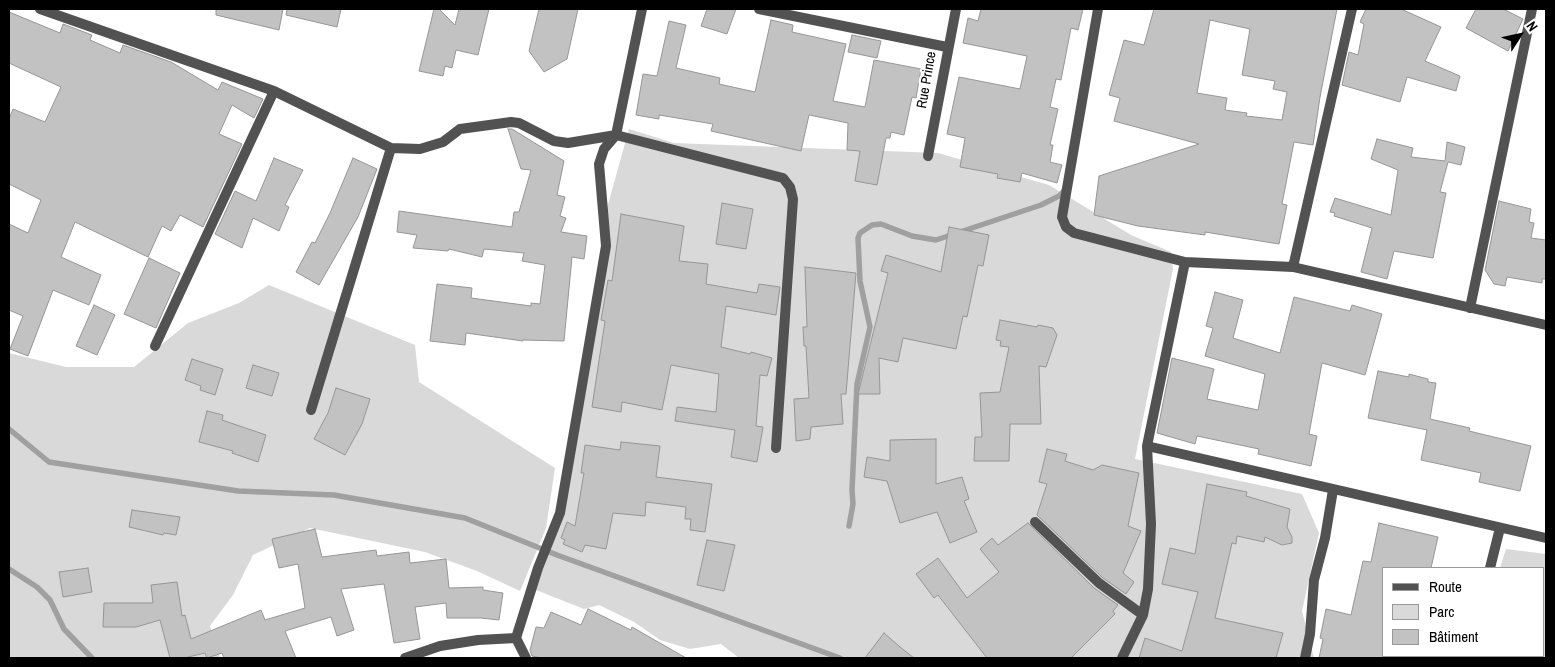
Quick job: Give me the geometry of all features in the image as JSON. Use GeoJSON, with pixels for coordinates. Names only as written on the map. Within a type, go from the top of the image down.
{"type":"FeatureCollection","features":[{"type":"Feature","properties":{"kind":"street"},"geometry":{"type":"LineString","coordinates":[[40,9],[274,91],[391,148],[420,149],[443,142],[460,129],[503,122],[519,123],[554,142],[568,143],[616,135],[684,154],[773,173],[783,178],[790,187],[793,199],[776,448]]}},
{"type":"Feature","properties":{"kind":"street"},"geometry":{"type":"LineString","coordinates":[[526,658],[516,638],[538,568],[560,513],[606,246],[599,164],[604,149],[616,135],[642,9]]}},
{"type":"Feature","properties":{"kind":"street"},"geometry":{"type":"LineString","coordinates":[[758,9],[947,47]]}},
{"type":"Feature","properties":{"kind":"street","name":"Rue Prince"},"geometry":{"type":"LineString","coordinates":[[928,156],[947,47],[956,9]]}},
{"type":"Feature","properties":{"kind":"street"},"geometry":{"type":"LineString","coordinates":[[1098,9],[1062,217],[1066,227],[1074,233],[1185,262],[1293,267],[1546,325]]}},
{"type":"Feature","properties":{"kind":"street"},"geometry":{"type":"LineString","coordinates":[[1293,267],[1352,9]]}},
{"type":"Feature","properties":{"kind":"street"},"geometry":{"type":"LineString","coordinates":[[1470,308],[1532,9]]}},
{"type":"Feature","properties":{"kind":"street"},"geometry":{"type":"LineString","coordinates":[[155,346],[274,91]]}},
{"type":"Feature","properties":{"kind":"street"},"geometry":{"type":"LineString","coordinates":[[312,410],[391,148]]}},
{"type":"Feature","properties":{"kind":"street"},"geometry":{"type":"LineString","coordinates":[[1122,658],[1143,614],[1148,589],[1151,555],[1147,446],[1185,262]]}},
{"type":"Feature","properties":{"kind":"street"},"geometry":{"type":"LineString","coordinates":[[1147,446],[1546,538]]}},
{"type":"Feature","properties":{"kind":"street"},"geometry":{"type":"LineString","coordinates":[[1305,658],[1310,634],[1314,580],[1325,538],[1333,490]]}},
{"type":"Feature","properties":{"kind":"street"},"geometry":{"type":"LineString","coordinates":[[1035,522],[1099,583],[1143,614]]}},
{"type":"Feature","properties":{"kind":"street"},"geometry":{"type":"LineString","coordinates":[[1490,567],[1500,528]]}},
{"type":"Feature","properties":{"kind":"street"},"geometry":{"type":"LineString","coordinates":[[405,658],[440,646],[478,640],[516,638]]}},
{"type":"Feature","properties":{"kind":"green space"},"geometry":{"type":"Polygon","coordinates":[[[629,129],[674,143],[938,153],[1049,185],[1131,235],[1171,252],[1173,269],[1135,459],[1302,494],[1319,533],[1302,611],[1314,658],[739,658],[721,644],[690,649],[660,640],[634,622],[599,605],[584,609],[536,590],[560,513],[607,208],[629,129]]]}},
{"type":"Feature","properties":{"kind":"green space"},"geometry":{"type":"Polygon","coordinates":[[[269,285],[415,345],[419,382],[555,468],[546,528],[520,591],[477,571],[425,552],[310,528],[253,555],[233,595],[210,626],[220,658],[9,658],[9,353],[66,367],[134,367],[188,323],[239,303],[269,285]]]}},
{"type":"Feature","properties":{"kind":"green space"},"geometry":{"type":"Polygon","coordinates":[[[1506,549],[1546,554],[1546,658],[1471,658],[1545,657],[1545,567],[1500,567],[1506,549]]]}},
{"type":"Feature","properties":{"kind":"building"},"geometry":{"type":"Polygon","coordinates":[[[216,9],[283,9],[279,30],[216,15],[216,9]]]}},
{"type":"Feature","properties":{"kind":"building"},"geometry":{"type":"Polygon","coordinates":[[[287,9],[341,9],[337,27],[286,15],[287,9]]]}},
{"type":"Feature","properties":{"kind":"building"},"geometry":{"type":"Polygon","coordinates":[[[434,9],[439,9],[455,25],[459,9],[489,9],[478,55],[456,50],[452,68],[445,66],[443,76],[419,71],[434,9]]]}},
{"type":"Feature","properties":{"kind":"building"},"geometry":{"type":"Polygon","coordinates":[[[539,9],[578,9],[567,59],[544,72],[529,51],[539,9]]]}},
{"type":"Feature","properties":{"kind":"building"},"geometry":{"type":"Polygon","coordinates":[[[707,9],[736,9],[727,34],[701,26],[707,9]]]}},
{"type":"Feature","properties":{"kind":"building"},"geometry":{"type":"Polygon","coordinates":[[[981,9],[1083,9],[1078,30],[1071,28],[1061,80],[1056,79],[1050,107],[1058,109],[1050,145],[1053,145],[1050,162],[1062,165],[1057,183],[1022,173],[1020,182],[997,178],[998,174],[960,167],[965,138],[947,134],[959,77],[1020,89],[1027,56],[963,43],[968,18],[978,21],[981,9]]]}},
{"type":"Feature","properties":{"kind":"building"},"geometry":{"type":"Polygon","coordinates":[[[1154,9],[1337,9],[1313,145],[1294,142],[1282,204],[1287,205],[1279,244],[1205,232],[1205,235],[1138,226],[1094,215],[1099,176],[1199,144],[1114,121],[1120,98],[1109,95],[1124,40],[1144,45],[1154,9]],[[1210,20],[1197,93],[1227,98],[1225,110],[1247,113],[1246,116],[1282,120],[1287,92],[1273,89],[1275,81],[1242,75],[1250,29],[1210,20]]]}},
{"type":"Feature","properties":{"kind":"building"},"geometry":{"type":"Polygon","coordinates":[[[1366,9],[1401,9],[1441,27],[1425,61],[1460,76],[1456,91],[1407,77],[1400,102],[1342,85],[1349,52],[1358,55],[1364,24],[1360,22],[1366,9]]]}},
{"type":"Feature","properties":{"kind":"building"},"geometry":{"type":"Polygon","coordinates":[[[1476,9],[1503,9],[1523,19],[1508,51],[1466,28],[1476,9]]]}},
{"type":"Feature","properties":{"kind":"building"},"geometry":{"type":"Polygon","coordinates":[[[9,12],[60,33],[63,24],[92,35],[90,40],[120,53],[123,45],[171,62],[218,90],[222,82],[263,99],[254,118],[232,105],[219,134],[242,144],[203,227],[180,215],[171,231],[162,226],[148,257],[75,222],[61,257],[101,275],[89,305],[53,290],[28,356],[10,349],[23,316],[9,310],[9,224],[28,233],[41,200],[9,184],[9,119],[13,109],[45,122],[61,87],[9,63],[9,12]]]}},
{"type":"Feature","properties":{"kind":"building"},"geometry":{"type":"Polygon","coordinates":[[[771,20],[793,25],[792,32],[846,44],[833,101],[865,107],[874,60],[921,69],[916,98],[912,97],[904,135],[891,132],[890,138],[886,138],[877,185],[855,181],[860,151],[847,150],[848,123],[809,115],[801,151],[711,131],[713,124],[659,115],[659,119],[636,115],[643,74],[657,76],[669,21],[686,25],[676,68],[720,78],[719,84],[755,92],[771,20]]]}},
{"type":"Feature","properties":{"kind":"building"},"geometry":{"type":"Polygon","coordinates":[[[852,35],[881,41],[877,58],[848,52],[852,35]]]}},
{"type":"Feature","properties":{"kind":"building"},"geometry":{"type":"Polygon","coordinates":[[[508,129],[512,129],[564,161],[557,195],[565,197],[560,216],[566,218],[561,232],[587,236],[584,259],[572,257],[564,341],[523,341],[466,333],[465,345],[430,341],[437,284],[472,288],[471,298],[531,306],[531,303],[540,304],[545,265],[522,261],[524,253],[484,249],[482,257],[449,249],[448,251],[413,248],[417,235],[397,232],[399,211],[512,227],[514,212],[519,212],[531,170],[521,169],[508,129]]]}},
{"type":"Feature","properties":{"kind":"building"},"geometry":{"type":"Polygon","coordinates":[[[1377,139],[1413,148],[1411,157],[1445,161],[1447,142],[1465,147],[1461,165],[1448,162],[1440,192],[1446,193],[1433,258],[1394,251],[1387,279],[1361,272],[1372,228],[1334,216],[1335,213],[1330,212],[1335,198],[1391,215],[1398,170],[1371,159],[1377,139]]]}},
{"type":"Feature","properties":{"kind":"building"},"geometry":{"type":"Polygon","coordinates":[[[274,158],[303,170],[285,205],[289,207],[279,231],[253,218],[242,248],[215,234],[235,191],[256,201],[274,158]]]}},
{"type":"Feature","properties":{"kind":"building"},"geometry":{"type":"Polygon","coordinates":[[[353,158],[377,169],[358,217],[319,285],[296,272],[312,242],[315,243],[330,213],[353,158]]]}},
{"type":"Feature","properties":{"kind":"building"},"geometry":{"type":"Polygon","coordinates":[[[1499,201],[1531,209],[1529,222],[1534,223],[1531,238],[1546,240],[1546,279],[1542,279],[1542,283],[1507,277],[1505,286],[1494,284],[1485,270],[1499,201]]]}},
{"type":"Feature","properties":{"kind":"building"},"geometry":{"type":"Polygon","coordinates":[[[722,203],[753,209],[746,249],[716,244],[722,203]]]}},
{"type":"Feature","properties":{"kind":"building"},"geometry":{"type":"Polygon","coordinates":[[[621,214],[684,226],[679,261],[708,264],[706,284],[757,293],[759,284],[780,287],[776,315],[726,306],[721,347],[772,358],[767,376],[760,375],[756,426],[763,427],[757,462],[731,457],[735,430],[675,421],[677,407],[716,412],[719,374],[671,365],[662,410],[622,402],[621,412],[592,407],[605,321],[601,320],[608,280],[612,281],[621,214]]]}},
{"type":"Feature","properties":{"kind":"building"},"geometry":{"type":"Polygon","coordinates":[[[949,227],[989,235],[983,266],[978,265],[967,317],[963,316],[956,349],[903,338],[898,362],[879,358],[880,394],[858,394],[888,273],[881,271],[886,255],[941,272],[949,227]]]}},
{"type":"Feature","properties":{"kind":"building"},"geometry":{"type":"Polygon","coordinates":[[[149,258],[180,273],[156,328],[124,314],[149,258]]]}},
{"type":"Feature","properties":{"kind":"building"},"geometry":{"type":"Polygon","coordinates":[[[805,267],[856,273],[846,394],[841,394],[843,424],[811,427],[810,439],[796,441],[794,399],[809,398],[803,327],[807,327],[805,267]]]}},
{"type":"Feature","properties":{"kind":"building"},"geometry":{"type":"Polygon","coordinates":[[[1215,292],[1243,300],[1233,338],[1280,353],[1294,297],[1350,311],[1352,305],[1382,314],[1365,375],[1322,363],[1309,434],[1317,436],[1311,466],[1258,454],[1259,449],[1197,436],[1195,444],[1157,433],[1172,358],[1214,369],[1207,399],[1258,410],[1265,374],[1205,356],[1213,328],[1206,326],[1215,292]]]}},
{"type":"Feature","properties":{"kind":"building"},"geometry":{"type":"Polygon","coordinates":[[[94,305],[115,315],[97,355],[76,346],[94,305]]]}},
{"type":"Feature","properties":{"kind":"building"},"geometry":{"type":"Polygon","coordinates":[[[1000,320],[1053,328],[1057,335],[1046,367],[1039,366],[1041,424],[1010,424],[1009,461],[974,461],[975,437],[982,437],[980,393],[1000,392],[1009,347],[1000,346],[1001,341],[996,340],[1000,320]]]}},
{"type":"Feature","properties":{"kind":"building"},"geometry":{"type":"Polygon","coordinates":[[[192,359],[223,369],[215,395],[200,390],[201,386],[185,380],[192,359]]]}},
{"type":"Feature","properties":{"kind":"building"},"geometry":{"type":"Polygon","coordinates":[[[253,365],[279,373],[272,396],[246,388],[253,365]]]}},
{"type":"Feature","properties":{"kind":"building"},"geometry":{"type":"Polygon","coordinates":[[[1378,371],[1409,377],[1409,374],[1428,379],[1428,382],[1436,383],[1430,419],[1470,428],[1469,431],[1531,446],[1520,491],[1479,482],[1481,473],[1421,460],[1427,430],[1368,418],[1378,371]]]}},
{"type":"Feature","properties":{"kind":"building"},"geometry":{"type":"Polygon","coordinates":[[[336,388],[370,399],[362,424],[345,455],[314,439],[328,413],[336,388]]]}},
{"type":"Feature","properties":{"kind":"building"},"geometry":{"type":"Polygon","coordinates":[[[207,411],[223,415],[222,420],[266,435],[258,462],[232,453],[233,451],[199,442],[207,411]]]}},
{"type":"Feature","properties":{"kind":"building"},"geometry":{"type":"Polygon","coordinates":[[[936,439],[936,484],[962,477],[969,499],[964,501],[977,532],[950,543],[937,512],[900,523],[887,481],[864,477],[867,457],[890,461],[890,440],[936,439]]]}},
{"type":"Feature","properties":{"kind":"building"},"geometry":{"type":"Polygon","coordinates":[[[621,442],[660,446],[656,477],[712,484],[705,532],[690,530],[691,519],[685,519],[686,507],[646,502],[645,516],[613,513],[606,549],[585,545],[582,552],[563,544],[565,540],[561,538],[567,522],[575,526],[584,473],[581,473],[585,445],[620,450],[621,442]]]}},
{"type":"Feature","properties":{"kind":"building"},"geometry":{"type":"Polygon","coordinates":[[[1047,449],[1067,454],[1065,461],[1093,470],[1102,465],[1139,473],[1128,526],[1141,531],[1123,573],[1134,582],[1126,594],[1103,578],[1037,515],[1047,484],[1039,482],[1047,449]]]}},
{"type":"Feature","properties":{"kind":"building"},"geometry":{"type":"Polygon","coordinates":[[[1207,484],[1247,492],[1246,496],[1290,509],[1287,527],[1292,537],[1292,543],[1282,545],[1265,537],[1264,542],[1237,536],[1236,544],[1232,543],[1215,618],[1283,633],[1276,658],[1139,658],[1145,638],[1182,651],[1198,592],[1162,584],[1170,548],[1195,554],[1207,484]]]}},
{"type":"Feature","properties":{"kind":"building"},"geometry":{"type":"Polygon","coordinates":[[[132,510],[180,517],[176,535],[164,533],[163,535],[129,527],[132,510]]]}},
{"type":"Feature","properties":{"kind":"building"},"geometry":{"type":"Polygon","coordinates":[[[1028,523],[1094,588],[1118,605],[1113,611],[1115,614],[1071,658],[987,658],[938,595],[934,598],[916,574],[938,558],[967,598],[999,572],[980,549],[992,538],[998,545],[1028,523]]]}},
{"type":"Feature","properties":{"kind":"building"},"geometry":{"type":"Polygon","coordinates":[[[1379,523],[1438,537],[1431,567],[1382,567],[1382,657],[1384,658],[1319,658],[1323,639],[1320,638],[1326,609],[1351,615],[1363,561],[1371,562],[1379,523]]]}},
{"type":"Feature","properties":{"kind":"building"},"geometry":{"type":"Polygon","coordinates":[[[315,529],[322,557],[376,550],[377,556],[409,552],[410,563],[446,559],[449,588],[483,587],[483,590],[503,593],[499,620],[447,618],[446,603],[415,607],[420,639],[394,643],[384,584],[341,589],[354,630],[337,636],[331,617],[285,631],[296,658],[224,658],[222,653],[207,658],[205,653],[184,658],[170,658],[160,620],[136,627],[103,627],[104,603],[153,603],[151,585],[177,582],[182,616],[185,615],[191,639],[261,610],[265,620],[305,608],[298,564],[279,568],[272,539],[315,529]]]}},
{"type":"Feature","properties":{"kind":"building"},"geometry":{"type":"Polygon","coordinates":[[[707,540],[735,545],[724,591],[697,585],[707,540]]]}},
{"type":"Feature","properties":{"kind":"building"},"geometry":{"type":"Polygon","coordinates":[[[88,568],[92,592],[63,597],[59,572],[88,568]]]}},
{"type":"Feature","properties":{"kind":"building"},"geometry":{"type":"Polygon","coordinates":[[[588,609],[631,630],[632,627],[686,658],[542,658],[532,656],[530,650],[536,627],[544,628],[551,612],[581,625],[588,609]]]}},
{"type":"Feature","properties":{"kind":"building"},"geometry":{"type":"Polygon","coordinates":[[[884,633],[900,647],[914,658],[865,658],[884,633]]]}},
{"type":"Feature","properties":{"kind":"waterway"},"geometry":{"type":"LineString","coordinates":[[849,526],[853,504],[857,384],[870,327],[860,281],[858,238],[860,233],[872,225],[881,224],[912,236],[936,240],[1041,205],[1059,196],[1066,189]]}},
{"type":"Feature","properties":{"kind":"waterway"},"geometry":{"type":"LineString","coordinates":[[9,429],[49,462],[238,491],[334,495],[465,518],[557,555],[840,658]]}},
{"type":"Feature","properties":{"kind":"waterway"},"geometry":{"type":"LineString","coordinates":[[9,569],[37,587],[50,600],[64,629],[92,658]]}}]}
